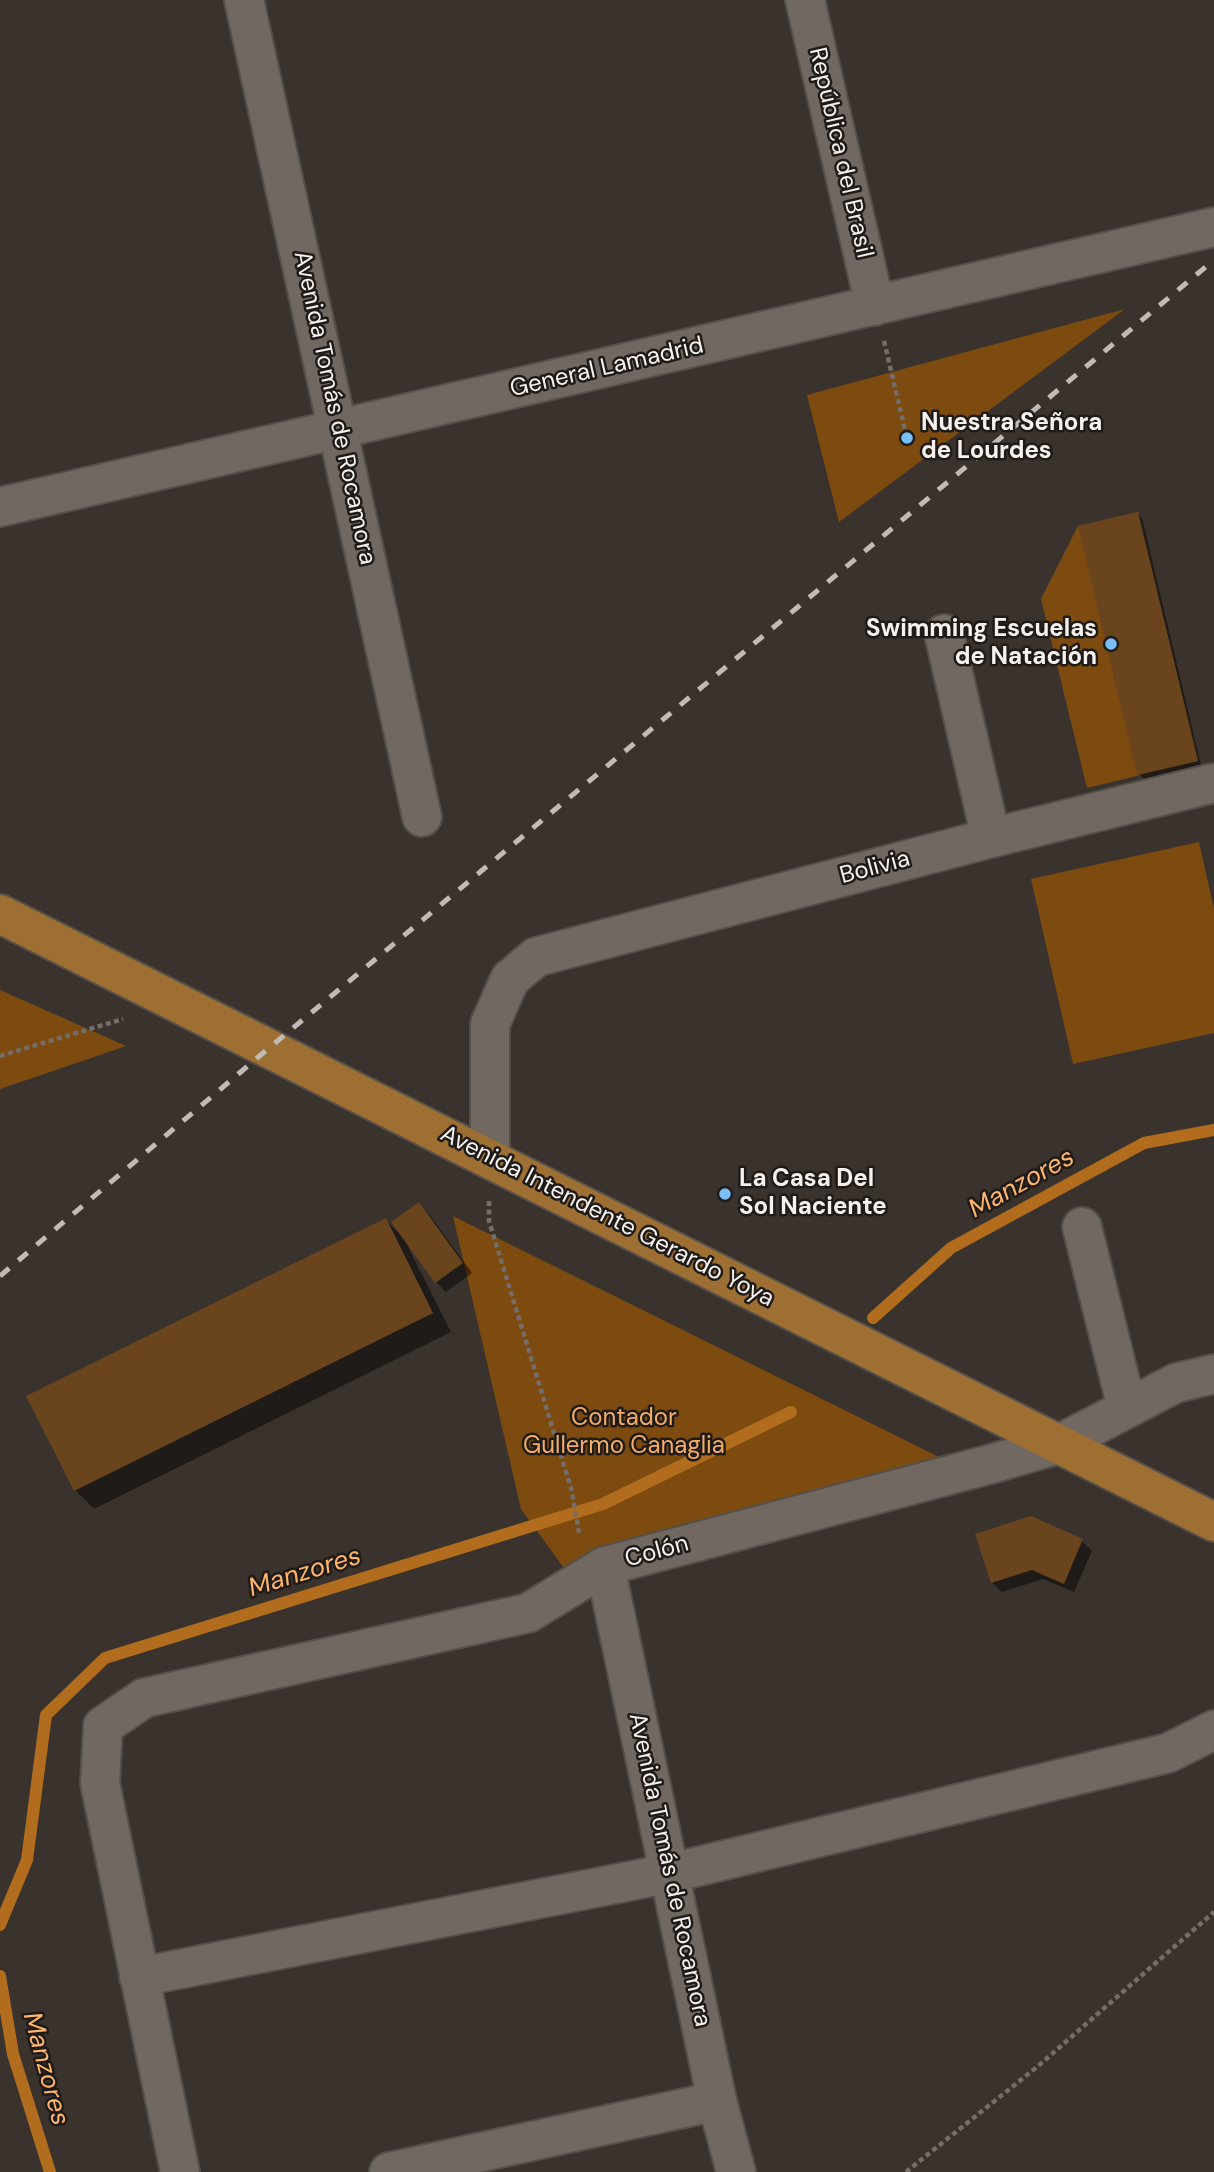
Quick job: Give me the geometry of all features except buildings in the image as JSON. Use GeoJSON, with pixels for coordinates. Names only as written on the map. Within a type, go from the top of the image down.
{"type":"FeatureCollection","features":[{"type":"Feature","properties":{"kind":"main road","name":"Avenida Intendente Gerardo Yoya"},"geometry":{"type":"LineString","coordinates":[[0,914],[1214,1522]]}},
{"type":"Feature","properties":{"kind":"street","name":"Avenida Tomás de Rocamora"},"geometry":{"type":"LineString","coordinates":[[244,0],[422,817]]}},
{"type":"Feature","properties":{"kind":"street","name":"República del Brasil"},"geometry":{"type":"LineString","coordinates":[[805,0],[875,306]]}},
{"type":"Feature","properties":{"kind":"street"},"geometry":{"type":"LineString","coordinates":[[1200,230],[1214,207]]}},
{"type":"Feature","properties":{"kind":"street","name":"General Lamadrid"},"geometry":{"type":"LineString","coordinates":[[0,507],[1200,230]]}},
{"type":"Feature","properties":{"kind":"street"},"geometry":{"type":"LineString","coordinates":[[944,634],[990,838]]}},
{"type":"Feature","properties":{"kind":"street","name":"Bolivia"},"geometry":{"type":"LineString","coordinates":[[490,1158],[490,1024],[510,979],[536,957],[990,838],[1214,783]]}},
{"type":"Feature","properties":{"kind":"street"},"geometry":{"type":"LineString","coordinates":[[1082,1227],[1127,1408]]}},
{"type":"Feature","properties":{"kind":"street","name":"Colón"},"geometry":{"type":"LineString","coordinates":[[139,1977],[100,1783],[103,1726],[144,1698],[528,1613],[604,1566],[1059,1444],[1176,1383],[1214,1374]]}},
{"type":"Feature","properties":{"kind":"street","name":"Avenida Tomás de Rocamora"},"geometry":{"type":"LineString","coordinates":[[604,1566],[718,2101],[736,2172]]}},
{"type":"Feature","properties":{"kind":"street"},"geometry":{"type":"LineString","coordinates":[[180,2172],[139,1977],[671,1873],[1168,1754],[1214,1730]]}},
{"type":"Feature","properties":{"kind":"street"},"geometry":{"type":"LineString","coordinates":[[389,2172],[718,2101]]}},
{"type":"Feature","properties":{"kind":"path"},"geometry":{"type":"LineString","coordinates":[[875,306],[907,439]]}},
{"type":"Feature","properties":{"kind":"path"},"geometry":{"type":"LineString","coordinates":[[0,1056],[177,1002]]}},
{"type":"Feature","properties":{"kind":"path"},"geometry":{"type":"LineString","coordinates":[[490,1158],[489,1221],[572,1488],[579,1532]]}},
{"type":"Feature","properties":{"kind":"path"},"geometry":{"type":"LineString","coordinates":[[906,2172],[1037,2067],[1214,1912]]}},
{"type":"Feature","properties":{"kind":"green space"},"geometry":{"type":"Polygon","coordinates":[[[1125,309],[839,522],[807,395],[1125,309]]]}},
{"type":"Feature","properties":{"kind":"green space","name":"Swimming Escuelas de Natación"},"geometry":{"type":"Polygon","coordinates":[[[1138,512],[1198,761],[1087,788],[1041,599],[1078,526],[1138,512]]]}},
{"type":"Feature","properties":{"kind":"green space"},"geometry":{"type":"Polygon","coordinates":[[[1199,842],[1214,909],[1214,1033],[1073,1064],[1031,879],[1199,842]]]}},
{"type":"Feature","properties":{"kind":"green space"},"geometry":{"type":"Polygon","coordinates":[[[0,990],[126,1046],[0,1089],[0,990]]]}},
{"type":"Feature","properties":{"kind":"green space","name":"Contador Gullermo Canaglia"},"geometry":{"type":"Polygon","coordinates":[[[453,1216],[959,1467],[564,1568],[521,1509],[453,1216]]]}},
{"type":"Feature","properties":{"kind":"waterway","name":"Manzores"},"geometry":{"type":"LineString","coordinates":[[873,1318],[951,1248],[1144,1143],[1214,1130]]}},
{"type":"Feature","properties":{"kind":"waterway","name":"Manzores"},"geometry":{"type":"LineString","coordinates":[[0,1925],[27,1860],[46,1715],[105,1658],[603,1504],[791,1412]]}},
{"type":"Feature","properties":{"kind":"waterway","name":"Manzores"},"geometry":{"type":"LineString","coordinates":[[0,1976],[13,2054],[50,2172]]}},
{"type":"Feature","properties":{"kind":"railway"},"geometry":{"type":"LineString","coordinates":[[0,1276],[269,1048],[1214,260]]}},
{"type":"Feature","properties":{"kind":"place","name":"Nuestra Señora de Lourdes"},"geometry":{"type":"Point","coordinates":[907,438]}},
{"type":"Feature","properties":{"kind":"place","name":"Swimming Escuelas de Natación"},"geometry":{"type":"Point","coordinates":[1111,644]}},
{"type":"Feature","properties":{"kind":"place","name":"La Casa Del Sol Naciente"},"geometry":{"type":"Point","coordinates":[725,1194]}}]}
